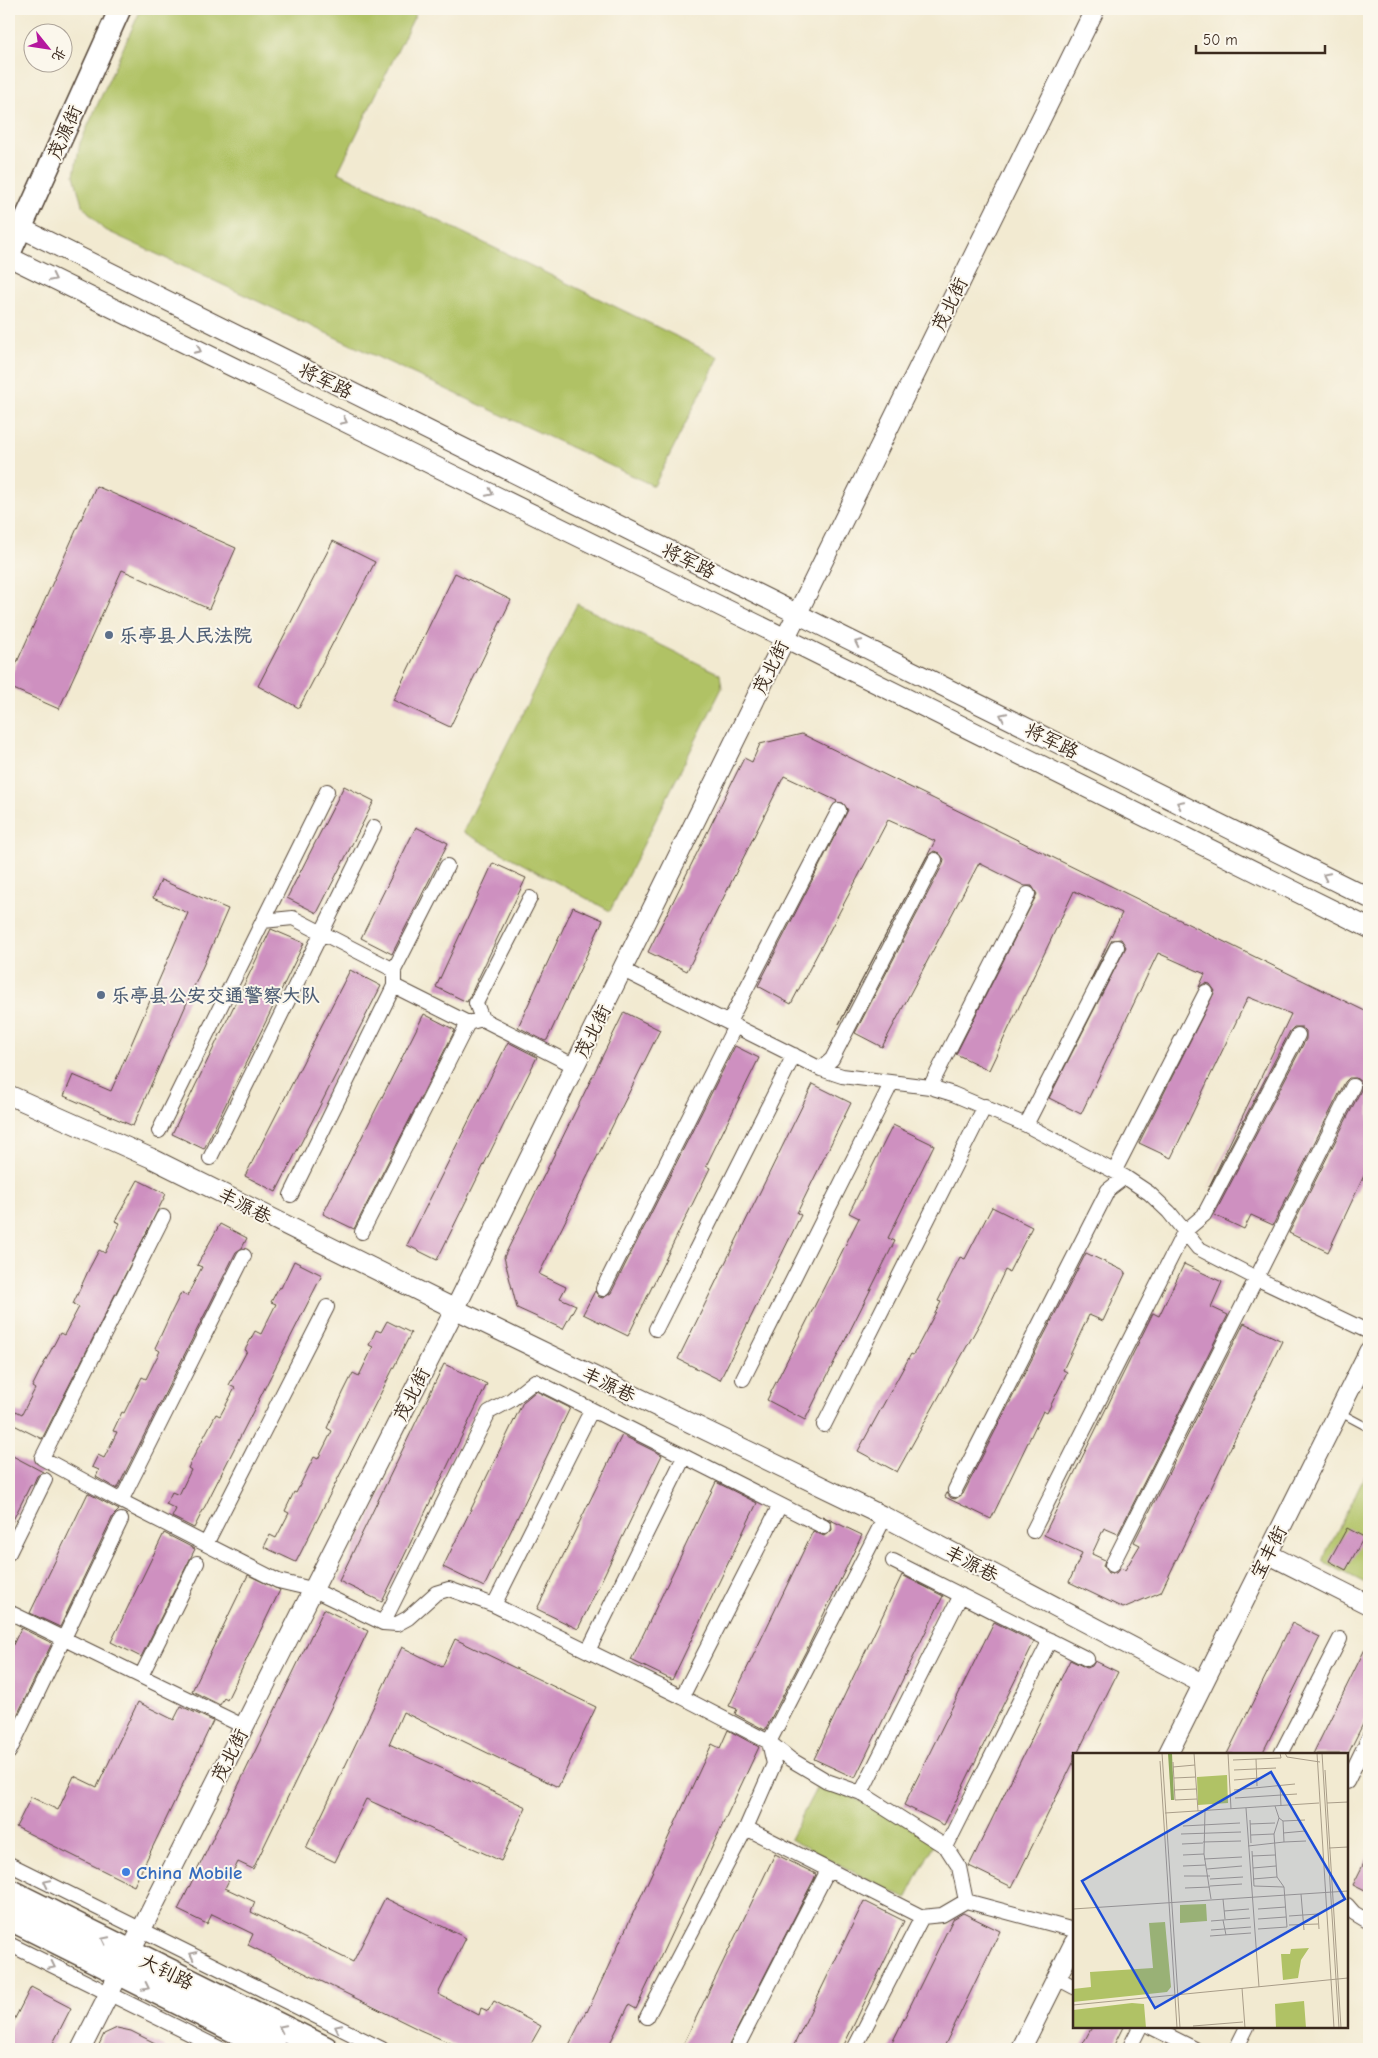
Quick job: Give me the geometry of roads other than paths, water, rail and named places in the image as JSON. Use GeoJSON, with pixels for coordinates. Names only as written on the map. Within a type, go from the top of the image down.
{"type":"FeatureCollection","features":[{"type":"Feature","properties":{"kind":"highway","name":"大钊路"},"geometry":{"type":"LineString","coordinates":[[9,1892],[120,1973],[325,2049]]}},
{"type":"Feature","properties":{"kind":"highway","name":"大钊路"},"geometry":{"type":"LineString","coordinates":[[9,1917],[273,2049]]}},
{"type":"Feature","properties":{"kind":"main road","name":"茂源街"},"geometry":{"type":"LineString","coordinates":[[9,256],[15,225],[120,9]]}},
{"type":"Feature","properties":{"kind":"street","name":"茂北街"},"geometry":{"type":"LineString","coordinates":[[81,2049],[623,970],[796,613],[1095,9]]}},
{"type":"Feature","properties":{"kind":"street","name":"将军路"},"geometry":{"type":"LineString","coordinates":[[15,225],[1369,898]]}},
{"type":"Feature","properties":{"kind":"street","name":"将军路"},"geometry":{"type":"LineString","coordinates":[[9,256],[1369,928]]}},
{"type":"Feature","properties":{"kind":"street"},"geometry":{"type":"LineString","coordinates":[[159,1131],[327,791]]}},
{"type":"Feature","properties":{"kind":"street"},"geometry":{"type":"LineString","coordinates":[[603,1289],[839,810]]}},
{"type":"Feature","properties":{"kind":"street"},"geometry":{"type":"LineString","coordinates":[[210,1158],[374,827]]}},
{"type":"Feature","properties":{"kind":"street"},"geometry":{"type":"LineString","coordinates":[[821,1069],[832,1058],[934,860]]}},
{"type":"Feature","properties":{"kind":"street"},"geometry":{"type":"LineString","coordinates":[[291,1195],[394,986],[394,970],[447,866]]}},
{"type":"Feature","properties":{"kind":"street"},"geometry":{"type":"LineString","coordinates":[[930,1087],[1028,894]]}},
{"type":"Feature","properties":{"kind":"street"},"geometry":{"type":"LineString","coordinates":[[482,1019],[476,1002],[530,898]]}},
{"type":"Feature","properties":{"kind":"street"},"geometry":{"type":"LineString","coordinates":[[263,920],[293,918],[394,970]]}},
{"type":"Feature","properties":{"kind":"street"},"geometry":{"type":"LineString","coordinates":[[1026,1126],[1117,947]]}},
{"type":"Feature","properties":{"kind":"street"},"geometry":{"type":"LineString","coordinates":[[623,970],[821,1069],[842,1076],[891,1084],[930,1087],[985,1106],[1120,1174],[1149,1193],[1168,1212],[1198,1248],[1369,1332]]}},
{"type":"Feature","properties":{"kind":"street"},"geometry":{"type":"LineString","coordinates":[[394,986],[468,1023],[482,1019],[575,1066]]}},
{"type":"Feature","properties":{"kind":"street"},"geometry":{"type":"LineString","coordinates":[[955,1490],[1108,1190],[1120,1174],[1206,992]]}},
{"type":"Feature","properties":{"kind":"street"},"geometry":{"type":"LineString","coordinates":[[362,1232],[468,1023]]}},
{"type":"Feature","properties":{"kind":"street"},"geometry":{"type":"LineString","coordinates":[[1033,1531],[1184,1232],[1204,1216],[1298,1035]]}},
{"type":"Feature","properties":{"kind":"street"},"geometry":{"type":"LineString","coordinates":[[656,1329],[794,1055]]}},
{"type":"Feature","properties":{"kind":"street"},"geometry":{"type":"LineString","coordinates":[[743,1379],[891,1084]]}},
{"type":"Feature","properties":{"kind":"street"},"geometry":{"type":"LineString","coordinates":[[1112,1565],[1353,1086]]}},
{"type":"Feature","properties":{"kind":"street","name":"丰源巷"},"geometry":{"type":"LineString","coordinates":[[9,1094],[151,1158],[454,1309],[885,1517],[1203,1684]]}},
{"type":"Feature","properties":{"kind":"street"},"geometry":{"type":"LineString","coordinates":[[824,1425],[985,1106]]}},
{"type":"Feature","properties":{"kind":"street"},"geometry":{"type":"LineString","coordinates":[[163,1217],[42,1458],[278,1581],[312,1589],[383,1623],[397,1624],[408,1618],[436,1592],[449,1589],[494,1606],[588,1651],[769,1742],[790,1759],[827,1781],[861,1792],[946,1847],[959,1867],[966,1901]]}},
{"type":"Feature","properties":{"kind":"street"},"geometry":{"type":"LineString","coordinates":[[122,1501],[244,1256]]}},
{"type":"Feature","properties":{"kind":"street"},"geometry":{"type":"LineString","coordinates":[[206,1544],[327,1307]]}},
{"type":"Feature","properties":{"kind":"street","name":"宝丰街"},"geometry":{"type":"LineString","coordinates":[[1168,1753],[1369,1351]]}},
{"type":"Feature","properties":{"kind":"street"},"geometry":{"type":"LineString","coordinates":[[383,1623],[490,1412],[511,1400],[535,1381],[824,1527]]}},
{"type":"Feature","properties":{"kind":"street"},"geometry":{"type":"LineString","coordinates":[[494,1606],[591,1410]]}},
{"type":"Feature","properties":{"kind":"street"},"geometry":{"type":"LineString","coordinates":[[588,1651],[684,1457]]}},
{"type":"Feature","properties":{"kind":"street"},"geometry":{"type":"LineString","coordinates":[[9,1553],[45,1480]]}},
{"type":"Feature","properties":{"kind":"street"},"geometry":{"type":"LineString","coordinates":[[682,1697],[780,1505]]}},
{"type":"Feature","properties":{"kind":"street"},"geometry":{"type":"LineString","coordinates":[[647,2017],[746,1828],[774,1764],[769,1742],[885,1517]]}},
{"type":"Feature","properties":{"kind":"street"},"geometry":{"type":"LineString","coordinates":[[9,1752],[121,1520]]}},
{"type":"Feature","properties":{"kind":"street"},"geometry":{"type":"LineString","coordinates":[[1268,1554],[1369,1605]]}},
{"type":"Feature","properties":{"kind":"street"},"geometry":{"type":"LineString","coordinates":[[894,1561],[1087,1658]]}},
{"type":"Feature","properties":{"kind":"street"},"geometry":{"type":"LineString","coordinates":[[141,1676],[198,1563]]}},
{"type":"Feature","properties":{"kind":"street"},"geometry":{"type":"LineString","coordinates":[[861,1792],[961,1594]]}},
{"type":"Feature","properties":{"kind":"street"},"geometry":{"type":"LineString","coordinates":[[9,1612],[244,1726]]}},
{"type":"Feature","properties":{"kind":"street"},"geometry":{"type":"LineString","coordinates":[[946,1847],[1050,1640]]}},
{"type":"Feature","properties":{"kind":"street"},"geometry":{"type":"LineString","coordinates":[[1282,1753],[1340,1640]]}},
{"type":"Feature","properties":{"kind":"street"},"geometry":{"type":"LineString","coordinates":[[1348,1780],[1369,1737]]}},
{"type":"Feature","properties":{"kind":"street"},"geometry":{"type":"LineString","coordinates":[[746,1828],[922,1917],[942,1916],[966,1901],[1073,1930]]}},
{"type":"Feature","properties":{"kind":"street"},"geometry":{"type":"LineString","coordinates":[[9,1864],[382,2049]]}},
{"type":"Feature","properties":{"kind":"street"},"geometry":{"type":"LineString","coordinates":[[736,2049],[828,1870]]}},
{"type":"Feature","properties":{"kind":"street"},"geometry":{"type":"LineString","coordinates":[[1348,1906],[1354,1913],[1369,1922]]}},
{"type":"Feature","properties":{"kind":"street"},"geometry":{"type":"LineString","coordinates":[[854,2049],[922,1917]]}},
{"type":"Feature","properties":{"kind":"street"},"geometry":{"type":"LineString","coordinates":[[9,1944],[120,1973],[220,2049]]}},
{"type":"Feature","properties":{"kind":"street"},"geometry":{"type":"LineString","coordinates":[[1021,2049],[1073,1945]]}},
{"type":"Feature","properties":{"kind":"street"},"geometry":{"type":"LineString","coordinates":[[1056,1978],[1073,1986]]}},
{"type":"Feature","properties":{"kind":"street"},"geometry":{"type":"LineString","coordinates":[[1129,2049],[1140,2028]]}},
{"type":"Feature","properties":{"kind":"street"},"geometry":{"type":"LineString","coordinates":[[1153,2028],[1195,2049]]}},
{"type":"Feature","properties":{"kind":"street"},"geometry":{"type":"LineString","coordinates":[[1236,2049],[1246,2028]]}},
{"type":"Feature","properties":{"kind":"lane"},"geometry":{"type":"LineString","coordinates":[[1339,1412],[1369,1428]]}},
{"type":"Feature","properties":{"kind":"place","name":"乐亭县人民法院"},"geometry":{"type":"Point","coordinates":[109,635]}},
{"type":"Feature","properties":{"kind":"place","name":"乐亭县公安交通警察大队"},"geometry":{"type":"Point","coordinates":[101,995]}},
{"type":"Feature","properties":{"kind":"place","name":"China Mobile"},"geometry":{"type":"Point","coordinates":[126,1872]}}]}
